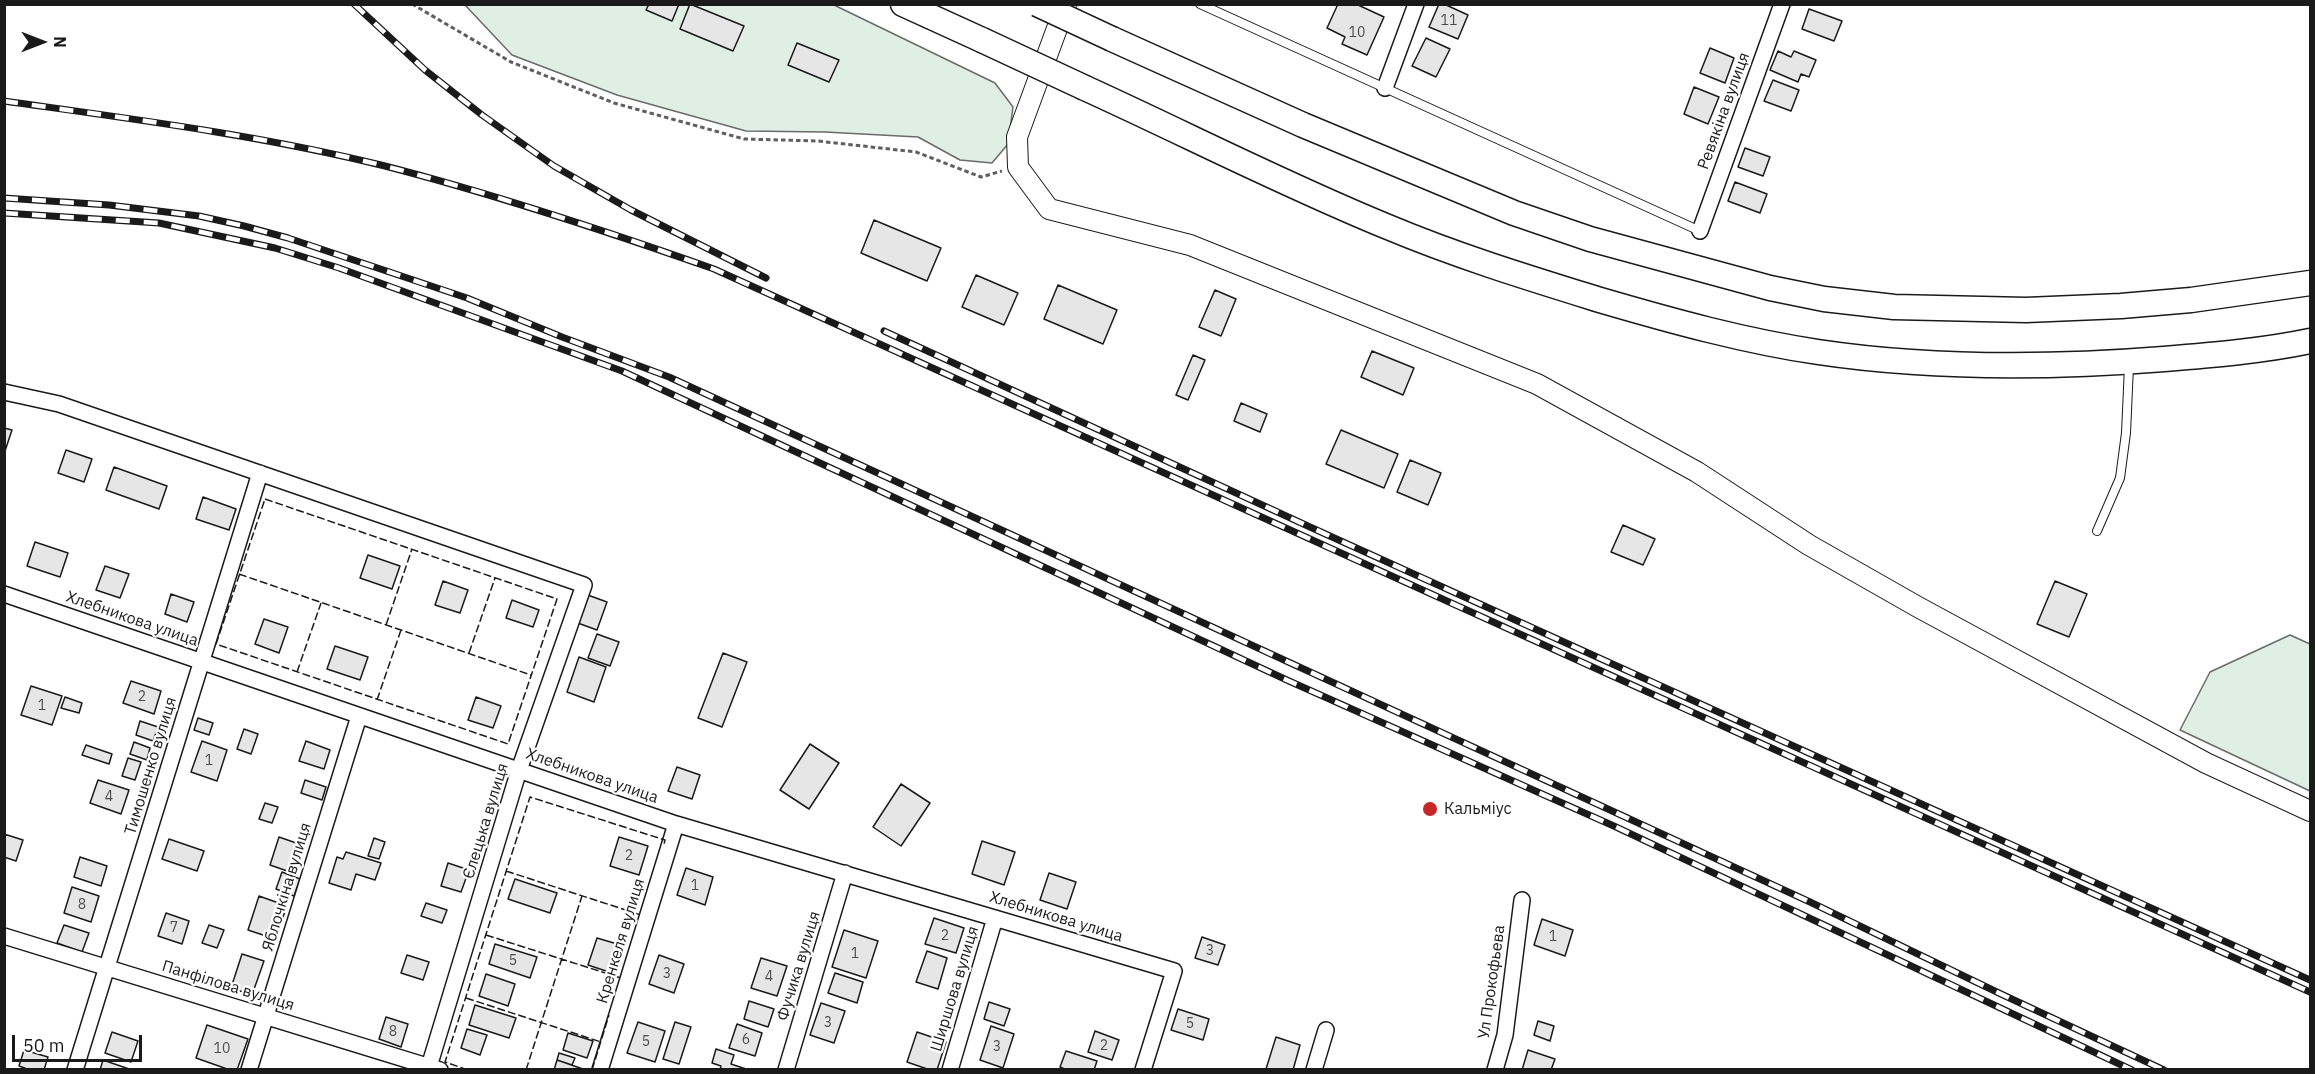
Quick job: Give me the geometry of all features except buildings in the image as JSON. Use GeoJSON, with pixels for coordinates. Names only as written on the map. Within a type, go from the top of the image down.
{"type":"FeatureCollection","features":[{"type":"Feature","properties":{"kind":"main road"},"geometry":{"type":"LineString","coordinates":[[903,4],[1389,228],[1498,267],[1678,322],[1745,339],[1820,352],[1901,360],[2007,364],[2129,362],[2310,341]]}},
{"type":"Feature","properties":{"kind":"main road"},"geometry":{"type":"LineString","coordinates":[[1037,4],[1303,125],[1514,213],[1601,242],[1780,290],[1824,299],[1894,307],[2026,310],[2191,300],[2310,282]]}},
{"type":"Feature","properties":{"kind":"street"},"geometry":{"type":"LineString","coordinates":[[1066,4],[1017,137],[1018,167],[1049,209],[1190,245],[1537,384],[1697,472],[1809,546],[1918,607],[2206,763],[2310,811]]}},
{"type":"Feature","properties":{"kind":"street"},"geometry":{"type":"LineString","coordinates":[[1385,88],[1416,4]]}},
{"type":"Feature","properties":{"kind":"street","name":"Ревякiна вулиця"},"geometry":{"type":"LineString","coordinates":[[1700,231],[1782,4]]}},
{"type":"Feature","properties":{"kind":"street"},"geometry":{"type":"LineString","coordinates":[[4,392],[58,404],[260,473]]}},
{"type":"Feature","properties":{"kind":"street","name":"Єлецька вулиця"},"geometry":{"type":"LineString","coordinates":[[260,473],[584,585],[519,770],[433,1068]]}},
{"type":"Feature","properties":{"kind":"street","name":"Тимошенко вулиця"},"geometry":{"type":"LineString","coordinates":[[75,1070],[260,473]]}},
{"type":"Feature","properties":{"kind":"street","name":"Хлебникова улица"},"geometry":{"type":"LineString","coordinates":[[4,594],[676,824],[1174,971],[1143,1070]]}},
{"type":"Feature","properties":{"kind":"street","name":"Яблочкіна вулиця"},"geometry":{"type":"LineString","coordinates":[[249,1070],[359,716]]}},
{"type":"Feature","properties":{"kind":"street","name":"Кренкеля вулиця"},"geometry":{"type":"LineString","coordinates":[[600,1070],[676,824]]}},
{"type":"Feature","properties":{"kind":"street","name":"Фучика вулиця"},"geometry":{"type":"LineString","coordinates":[[786,1070],[845,873]]}},
{"type":"Feature","properties":{"kind":"street","name":"Ул Прокофьева"},"geometry":{"type":"LineString","coordinates":[[1495,1070],[1505,1035],[1522,900]]}},
{"type":"Feature","properties":{"kind":"street","name":"Ширшова вулиця"},"geometry":{"type":"LineString","coordinates":[[950,1070],[995,918]]}},
{"type":"Feature","properties":{"kind":"street","name":"Панфілова вулиця"},"geometry":{"type":"LineString","coordinates":[[4,936],[433,1068]]}},
{"type":"Feature","properties":{"kind":"street"},"geometry":{"type":"LineString","coordinates":[[1314,1070],[1326,1030]]}},
{"type":"Feature","properties":{"kind":"lane"},"geometry":{"type":"LineString","coordinates":[[1200,4],[1700,231]]}},
{"type":"Feature","properties":{"kind":"lane"},"geometry":{"type":"LineString","coordinates":[[2097,531],[2120,478],[2126,433],[2129,362]]}},
{"type":"Feature","properties":{"kind":"path"},"geometry":{"type":"LineString","coordinates":[[411,4],[510,62],[614,103],[744,139],[818,141],[916,152],[981,177],[1018,167]]}},
{"type":"Feature","properties":{"kind":"green space"},"geometry":{"type":"Polygon","coordinates":[[[465,5],[834,5],[995,83],[1013,107],[1008,144],[992,163],[960,160],[918,137],[746,131],[617,95],[512,55],[465,5]]]}},
{"type":"Feature","properties":{"kind":"green space"},"geometry":{"type":"Polygon","coordinates":[[[2290,635],[2310,644],[2310,791],[2180,730],[2210,672],[2290,635]]]}},
{"type":"Feature","properties":{"kind":"railway"},"geometry":{"type":"LineString","coordinates":[[354,4],[425,70],[482,115],[554,166],[631,210],[766,278]]}},
{"type":"Feature","properties":{"kind":"railway"},"geometry":{"type":"LineString","coordinates":[[4,101],[148,121],[291,145],[385,166],[551,214],[714,269],[2310,992]]}},
{"type":"Feature","properties":{"kind":"railway"},"geometry":{"type":"LineString","coordinates":[[4,198],[109,205],[199,216],[244,226],[288,238],[467,298],[669,377],[1810,902],[2164,1070]]}},
{"type":"Feature","properties":{"kind":"railway"},"geometry":{"type":"LineString","coordinates":[[4,213],[159,223],[275,248],[339,268],[622,371],[1289,681],[1616,827],[2132,1070]]}},
{"type":"Feature","properties":{"kind":"railway"},"geometry":{"type":"LineString","coordinates":[[884,331],[1310,527],[2310,980]]}},
{"type":"Feature","properties":{"kind":"fence"},"geometry":{"type":"LineString","coordinates":[[265,499],[557,599],[508,744],[216,644],[265,499]]}},
{"type":"Feature","properties":{"kind":"fence"},"geometry":{"type":"LineString","coordinates":[[386,625],[412,549]]}},
{"type":"Feature","properties":{"kind":"fence"},"geometry":{"type":"LineString","coordinates":[[239,574],[531,675]]}},
{"type":"Feature","properties":{"kind":"fence"},"geometry":{"type":"LineString","coordinates":[[469,653],[495,578]]}},
{"type":"Feature","properties":{"kind":"fence"},"geometry":{"type":"LineString","coordinates":[[297,672],[321,603]]}},
{"type":"Feature","properties":{"kind":"fence"},"geometry":{"type":"LineString","coordinates":[[377,700],[401,630]]}},
{"type":"Feature","properties":{"kind":"fence"},"geometry":{"type":"LineString","coordinates":[[468,1070],[445,1062],[530,797],[665,840],[664,844]]}},
{"type":"Feature","properties":{"kind":"fence"},"geometry":{"type":"LineString","coordinates":[[506,871],[641,915]]}},
{"type":"Feature","properties":{"kind":"fence"},"geometry":{"type":"LineString","coordinates":[[526,1070],[582,896]]}},
{"type":"Feature","properties":{"kind":"fence"},"geometry":{"type":"LineString","coordinates":[[486,935],[621,978]]}},
{"type":"Feature","properties":{"kind":"fence"},"geometry":{"type":"LineString","coordinates":[[466,998],[601,1042]]}},
{"type":"Feature","properties":{"kind":"fence"},"geometry":{"type":"LineString","coordinates":[[592,1070],[609,1015]]}},
{"type":"Feature","properties":{"kind":"place","name":"Кальміус"},"geometry":{"type":"Point","coordinates":[1430,809]}}]}
